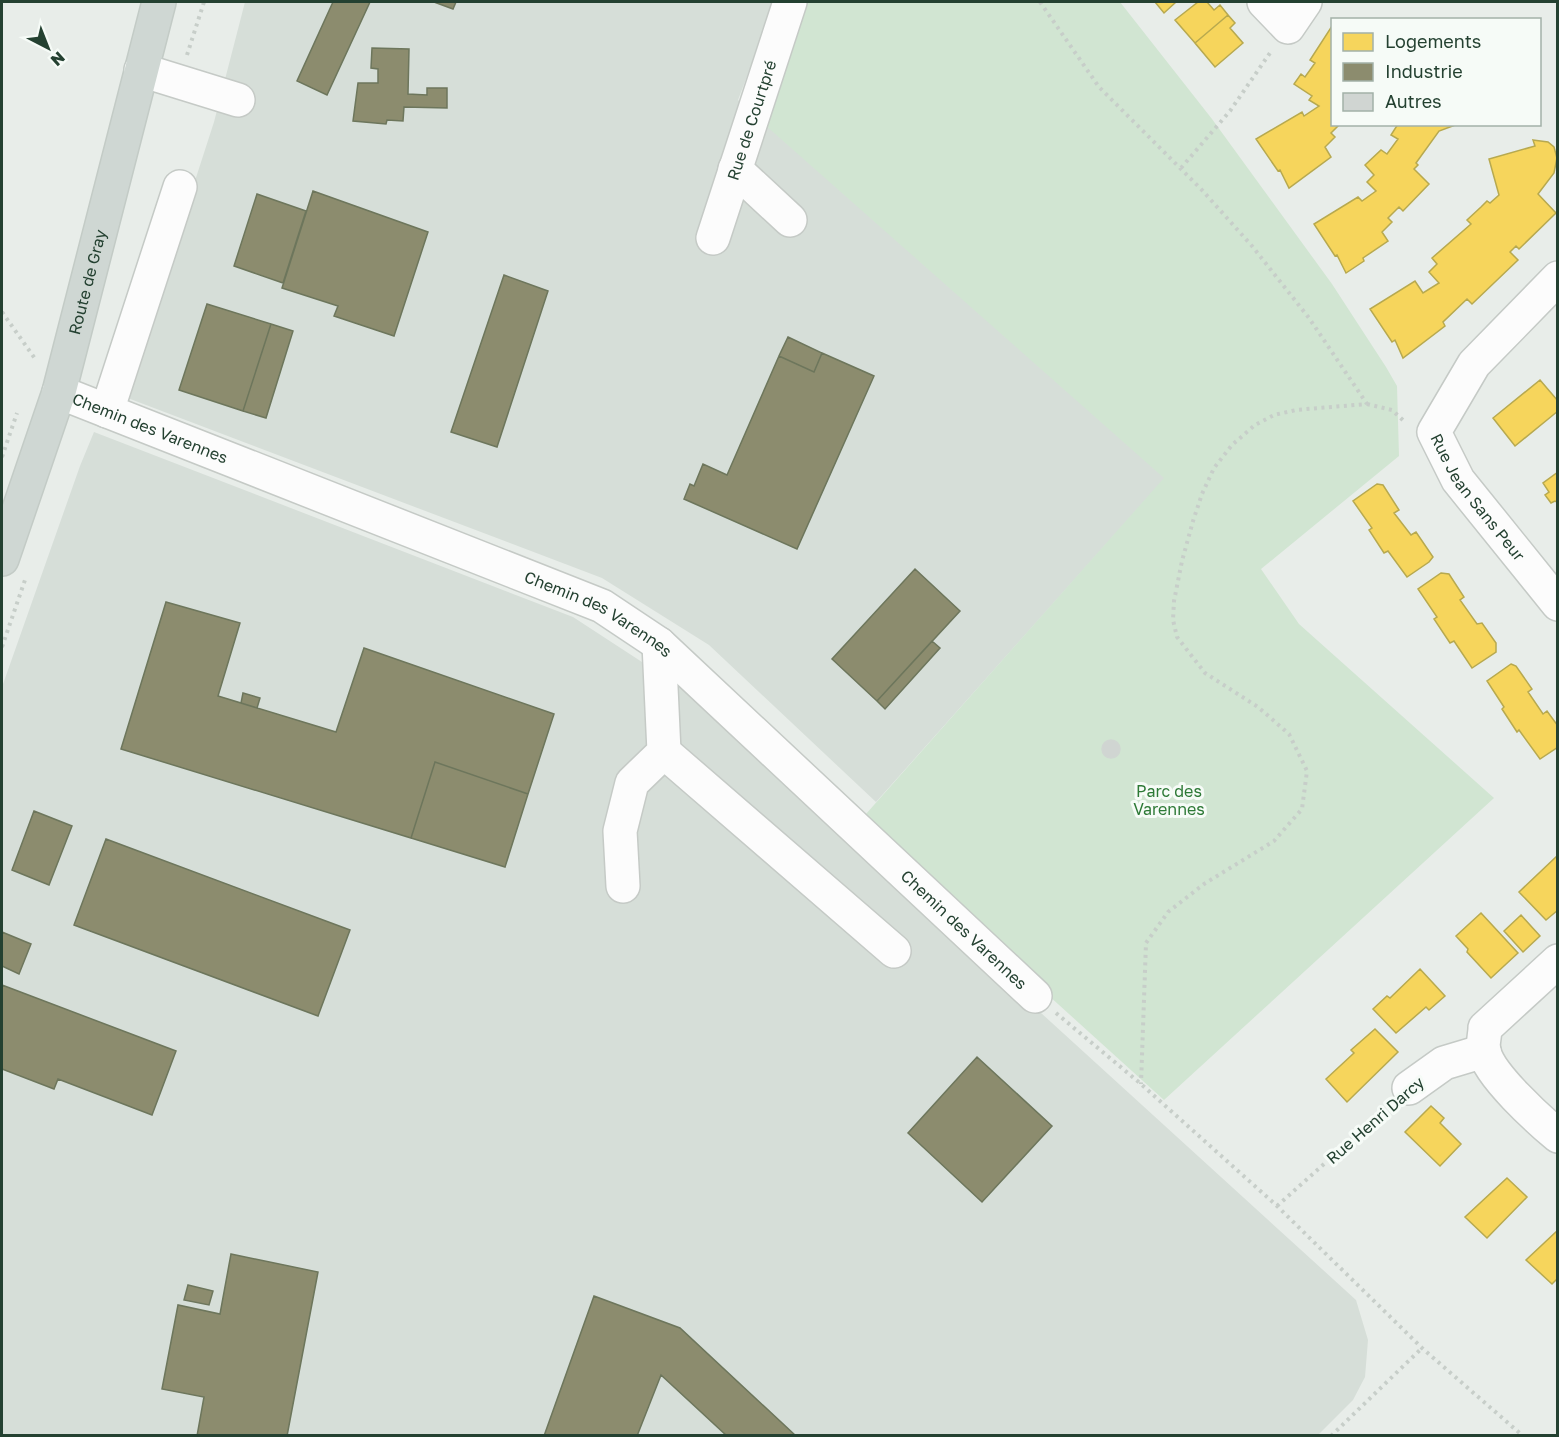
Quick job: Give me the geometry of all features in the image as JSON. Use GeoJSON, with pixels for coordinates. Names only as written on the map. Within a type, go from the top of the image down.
{"type":"FeatureCollection","features":[{"type":"Feature","properties":{"kind":"main road","name":"Route de Gray"},"geometry":{"type":"LineString","coordinates":[[2,559],[59,392],[159,2]]}},
{"type":"Feature","properties":{"kind":"street","name":"Rue de Courtpré"},"geometry":{"type":"LineString","coordinates":[[713,238],[790,2]]}},
{"type":"Feature","properties":{"kind":"street"},"geometry":{"type":"LineString","coordinates":[[1264,2],[1297,14]]}},
{"type":"Feature","properties":{"kind":"street"},"geometry":{"type":"LineString","coordinates":[[141,70],[238,100]]}},
{"type":"Feature","properties":{"kind":"street"},"geometry":{"type":"LineString","coordinates":[[735,169],[790,220]]}},
{"type":"Feature","properties":{"kind":"street"},"geometry":{"type":"LineString","coordinates":[[106,411],[180,187]]}},
{"type":"Feature","properties":{"kind":"street","name":"Rue Jean Sans Peur"},"geometry":{"type":"LineString","coordinates":[[1557,278],[1474,364],[1434,432],[1458,480],[1557,604]]}},
{"type":"Feature","properties":{"kind":"street","name":"Chemin des Varennes"},"geometry":{"type":"LineString","coordinates":[[59,392],[602,606],[659,645],[1035,996]]}},
{"type":"Feature","properties":{"kind":"street"},"geometry":{"type":"LineString","coordinates":[[659,645],[664,752],[894,951]]}},
{"type":"Feature","properties":{"kind":"street"},"geometry":{"type":"LineString","coordinates":[[623,886],[620,831],[632,783],[664,752]]}},
{"type":"Feature","properties":{"kind":"street"},"geometry":{"type":"LineString","coordinates":[[1557,961],[1485,1028],[1484,1051],[1497,1076],[1557,1136]]}},
{"type":"Feature","properties":{"kind":"street","name":"Rue Henri Darcy"},"geometry":{"type":"LineString","coordinates":[[1409,1088],[1444,1063],[1484,1051]]}},
{"type":"Feature","properties":{"kind":"path"},"geometry":{"type":"LineString","coordinates":[[1040,2],[1099,87],[1181,168],[1244,237],[1309,318],[1367,404]]}},
{"type":"Feature","properties":{"kind":"path"},"geometry":{"type":"LineString","coordinates":[[1181,168],[1230,111],[1297,14]]}},
{"type":"Feature","properties":{"kind":"path"},"geometry":{"type":"LineString","coordinates":[[2,312],[59,392]]}},
{"type":"Feature","properties":{"kind":"path"},"geometry":{"type":"LineString","coordinates":[[1141,1084],[1146,943],[1168,912],[1204,884],[1274,841],[1302,809],[1307,771],[1289,734],[1258,707],[1205,673],[1177,637],[1173,620],[1174,601],[1182,561],[1199,503],[1214,468],[1232,445],[1255,426],[1274,415],[1296,410],[1367,404],[1392,410],[1411,426],[1434,432]]}},
{"type":"Feature","properties":{"kind":"path"},"geometry":{"type":"LineString","coordinates":[[1035,996],[1141,1084],[1277,1206],[1422,1348],[1523,1436]]}},
{"type":"Feature","properties":{"kind":"path","name":"Rue Henri Darcy"},"geometry":{"type":"LineString","coordinates":[[1277,1206],[1409,1088]]}},
{"type":"Feature","properties":{"kind":"path"},"geometry":{"type":"LineString","coordinates":[[1331,1436],[1422,1348]]}},
{"type":"Feature","properties":{"kind":"shaded area"},"geometry":{"type":"Polygon","coordinates":[[[245,2],[775,2],[738,100],[1165,478],[876,802],[709,645],[602,578],[125,397],[214,122],[245,2]]]}},
{"type":"Feature","properties":{"kind":"shaded area"},"geometry":{"type":"Polygon","coordinates":[[[94,432],[573,617],[691,694],[1356,1300],[1368,1340],[1365,1377],[1353,1400],[1318,1435],[2,1436],[2,687],[94,432]]]}},
{"type":"Feature","properties":{"kind":"green space","name":"Parc des Varennes"},"geometry":{"type":"Polygon","coordinates":[[[805,2],[1120,2],[1212,119],[1332,284],[1397,386],[1399,456],[1261,569],[1299,624],[1494,798],[1164,1100],[858,823],[1164,478],[764,124],[805,2]]]}},
{"type":"Feature","properties":{"kind":"building: Logements"},"geometry":{"type":"Polygon","coordinates":[[[1155,2],[1176,2],[1164,13],[1155,2]]]}},
{"type":"Feature","properties":{"kind":"building: Logements"},"geometry":{"type":"Polygon","coordinates":[[[1198,2],[1207,2],[1214,10],[1220,5],[1228,15],[1195,43],[1175,20],[1198,2]]]}},
{"type":"Feature","properties":{"kind":"building: Logements"},"geometry":{"type":"Polygon","coordinates":[[[1228,15],[1235,23],[1230,28],[1243,43],[1215,67],[1195,43],[1228,15]]]}},
{"type":"Feature","properties":{"kind":"building: Logements"},"geometry":{"type":"Polygon","coordinates":[[[1331,28],[1331,126],[1338,126],[1331,133],[1335,137],[1325,147],[1331,157],[1289,188],[1280,170],[1278,171],[1256,139],[1302,112],[1304,116],[1319,106],[1309,100],[1312,96],[1294,84],[1301,74],[1305,77],[1315,63],[1310,60],[1331,28]]]}},
{"type":"Feature","properties":{"kind":"building: Logements"},"geometry":{"type":"Polygon","coordinates":[[[1397,126],[1453,126],[1439,131],[1416,163],[1418,165],[1414,169],[1429,184],[1403,211],[1399,207],[1388,218],[1392,222],[1382,232],[1388,241],[1346,273],[1337,255],[1335,256],[1314,224],[1358,197],[1362,201],[1376,191],[1367,182],[1374,175],[1365,165],[1381,150],[1387,154],[1398,139],[1391,135],[1397,126]]]}},
{"type":"Feature","properties":{"kind":"building: Logements"},"geometry":{"type":"Polygon","coordinates":[[[1533,140],[1548,142],[1554,147],[1557,158],[1554,173],[1538,194],[1556,213],[1519,249],[1516,246],[1510,252],[1518,260],[1472,304],[1467,299],[1443,322],[1445,326],[1403,358],[1395,340],[1392,342],[1370,309],[1415,281],[1423,293],[1439,283],[1429,272],[1437,264],[1432,258],[1471,224],[1467,220],[1487,201],[1490,203],[1499,195],[1489,159],[1535,146],[1533,140]]]}},
{"type":"Feature","properties":{"kind":"building: Logements"},"geometry":{"type":"Polygon","coordinates":[[[1540,380],[1558,401],[1558,411],[1515,446],[1493,418],[1540,380]]]}},
{"type":"Feature","properties":{"kind":"building: Logements"},"geometry":{"type":"Polygon","coordinates":[[[1558,472],[1558,503],[1555,501],[1551,503],[1545,495],[1549,492],[1543,483],[1558,472]]]}},
{"type":"Feature","properties":{"kind":"building: Logements"},"geometry":{"type":"Polygon","coordinates":[[[1377,484],[1383,485],[1399,510],[1394,513],[1411,535],[1416,532],[1433,557],[1407,577],[1388,551],[1384,553],[1369,530],[1372,528],[1353,501],[1377,484]]]}},
{"type":"Feature","properties":{"kind":"building: Logements"},"geometry":{"type":"Polygon","coordinates":[[[1441,573],[1449,574],[1464,597],[1460,600],[1477,624],[1482,623],[1496,643],[1496,652],[1472,668],[1454,641],[1450,643],[1434,619],[1437,617],[1418,589],[1441,573]]]}},
{"type":"Feature","properties":{"kind":"building: Logements"},"geometry":{"type":"Polygon","coordinates":[[[1511,664],[1516,666],[1532,689],[1528,692],[1543,714],[1547,711],[1558,726],[1558,747],[1540,759],[1519,730],[1517,732],[1487,681],[1511,664]]]}},
{"type":"Feature","properties":{"kind":"building: Logements"},"geometry":{"type":"Polygon","coordinates":[[[1557,856],[1558,910],[1546,920],[1519,892],[1557,856]]]}},
{"type":"Feature","properties":{"kind":"building: Logements"},"geometry":{"type":"Polygon","coordinates":[[[1481,913],[1518,953],[1491,978],[1456,936],[1481,913]]]}},
{"type":"Feature","properties":{"kind":"building: Logements"},"geometry":{"type":"Polygon","coordinates":[[[1521,915],[1540,936],[1523,952],[1504,931],[1521,915]]]}},
{"type":"Feature","properties":{"kind":"building: Logements"},"geometry":{"type":"Polygon","coordinates":[[[1420,969],[1445,996],[1429,1010],[1426,1007],[1396,1033],[1373,1009],[1387,996],[1390,998],[1420,969]]]}},
{"type":"Feature","properties":{"kind":"building: Logements"},"geometry":{"type":"Polygon","coordinates":[[[1375,1029],[1398,1052],[1347,1102],[1326,1079],[1354,1053],[1351,1050],[1375,1029]]]}},
{"type":"Feature","properties":{"kind":"building: Logements"},"geometry":{"type":"Polygon","coordinates":[[[1431,1106],[1444,1118],[1440,1123],[1461,1144],[1440,1166],[1405,1132],[1431,1106]]]}},
{"type":"Feature","properties":{"kind":"building: Logements"},"geometry":{"type":"Polygon","coordinates":[[[1507,1178],[1527,1197],[1487,1238],[1465,1217],[1507,1178]]]}},
{"type":"Feature","properties":{"kind":"building: Logements"},"geometry":{"type":"Polygon","coordinates":[[[1558,1230],[1558,1278],[1552,1284],[1526,1260],[1558,1230]]]}},
{"type":"Feature","properties":{"kind":"building: Industrie"},"geometry":{"type":"Polygon","coordinates":[[[333,2],[370,2],[327,95],[297,81],[333,2]]]}},
{"type":"Feature","properties":{"kind":"building: Industrie"},"geometry":{"type":"Polygon","coordinates":[[[434,2],[456,2],[453,9],[434,2]]]}},
{"type":"Feature","properties":{"kind":"building: Industrie"},"geometry":{"type":"Polygon","coordinates":[[[372,48],[409,49],[408,94],[427,95],[427,88],[447,88],[447,108],[404,107],[403,121],[387,120],[386,124],[353,121],[358,83],[378,83],[378,69],[371,68],[372,48]]]}},
{"type":"Feature","properties":{"kind":"building: Industrie"},"geometry":{"type":"Polygon","coordinates":[[[313,191],[428,232],[394,336],[334,316],[338,306],[282,288],[313,191]]]}},
{"type":"Feature","properties":{"kind":"building: Industrie"},"geometry":{"type":"Polygon","coordinates":[[[257,194],[306,211],[283,283],[234,266],[257,194]]]}},
{"type":"Feature","properties":{"kind":"building: Industrie"},"geometry":{"type":"Polygon","coordinates":[[[504,275],[548,291],[497,447],[451,432],[504,275]]]}},
{"type":"Feature","properties":{"kind":"building: Industrie"},"geometry":{"type":"Polygon","coordinates":[[[207,304],[271,324],[243,411],[179,390],[207,304]]]}},
{"type":"Feature","properties":{"kind":"building: Industrie"},"geometry":{"type":"Polygon","coordinates":[[[271,324],[293,331],[266,418],[243,411],[271,324]]]}},
{"type":"Feature","properties":{"kind":"building: Industrie"},"geometry":{"type":"Polygon","coordinates":[[[788,337],[822,353],[814,372],[779,356],[788,337]]]}},
{"type":"Feature","properties":{"kind":"building: Industrie"},"geometry":{"type":"Polygon","coordinates":[[[822,353],[874,376],[797,549],[684,499],[690,484],[694,486],[703,464],[727,475],[779,356],[814,372],[822,353]]]}},
{"type":"Feature","properties":{"kind":"building: Industrie"},"geometry":{"type":"Polygon","coordinates":[[[915,569],[960,611],[877,701],[832,659],[915,569]]]}},
{"type":"Feature","properties":{"kind":"building: Industrie"},"geometry":{"type":"Polygon","coordinates":[[[166,602],[240,623],[218,696],[336,732],[364,648],[554,714],[528,794],[435,762],[411,838],[121,749],[166,602]]]}},
{"type":"Feature","properties":{"kind":"building: Industrie"},"geometry":{"type":"Polygon","coordinates":[[[932,641],[940,648],[885,709],[877,701],[932,641]]]}},
{"type":"Feature","properties":{"kind":"building: Industrie"},"geometry":{"type":"Polygon","coordinates":[[[243,693],[260,698],[257,708],[241,703],[243,693]]]}},
{"type":"Feature","properties":{"kind":"building: Industrie"},"geometry":{"type":"Polygon","coordinates":[[[435,762],[528,794],[505,867],[411,838],[435,762]]]}},
{"type":"Feature","properties":{"kind":"building: Industrie"},"geometry":{"type":"Polygon","coordinates":[[[34,811],[72,826],[49,885],[12,870],[34,811]]]}},
{"type":"Feature","properties":{"kind":"building: Industrie"},"geometry":{"type":"Polygon","coordinates":[[[106,839],[350,930],[318,1016],[74,925],[106,839]]]}},
{"type":"Feature","properties":{"kind":"building: Industrie"},"geometry":{"type":"Polygon","coordinates":[[[2,932],[31,944],[19,974],[2,966],[2,932]]]}},
{"type":"Feature","properties":{"kind":"building: Industrie"},"geometry":{"type":"Polygon","coordinates":[[[2,985],[176,1051],[152,1115],[58,1079],[54,1089],[2,1069],[2,985]]]}},
{"type":"Feature","properties":{"kind":"building: Industrie"},"geometry":{"type":"Polygon","coordinates":[[[977,1057],[1052,1126],[982,1202],[908,1133],[977,1057]]]}},
{"type":"Feature","properties":{"kind":"building: Industrie"},"geometry":{"type":"Polygon","coordinates":[[[231,1254],[318,1272],[287,1436],[197,1436],[204,1397],[162,1389],[178,1305],[220,1314],[231,1254]]]}},
{"type":"Feature","properties":{"kind":"building: Industrie"},"geometry":{"type":"Polygon","coordinates":[[[188,1285],[213,1291],[209,1305],[184,1300],[188,1285]]]}},
{"type":"Feature","properties":{"kind":"building: Industrie"},"geometry":{"type":"Polygon","coordinates":[[[594,1296],[680,1328],[796,1436],[727,1436],[661,1375],[637,1436],[544,1436],[594,1296]]]}},
{"type":"Feature","properties":{"kind":"building: Autres"},"geometry":{"type":"Polygon","coordinates":[[[1107,740],[1115,740],[1120,745],[1118,756],[1107,758],[1102,753],[1102,745],[1107,740]]]}}]}
